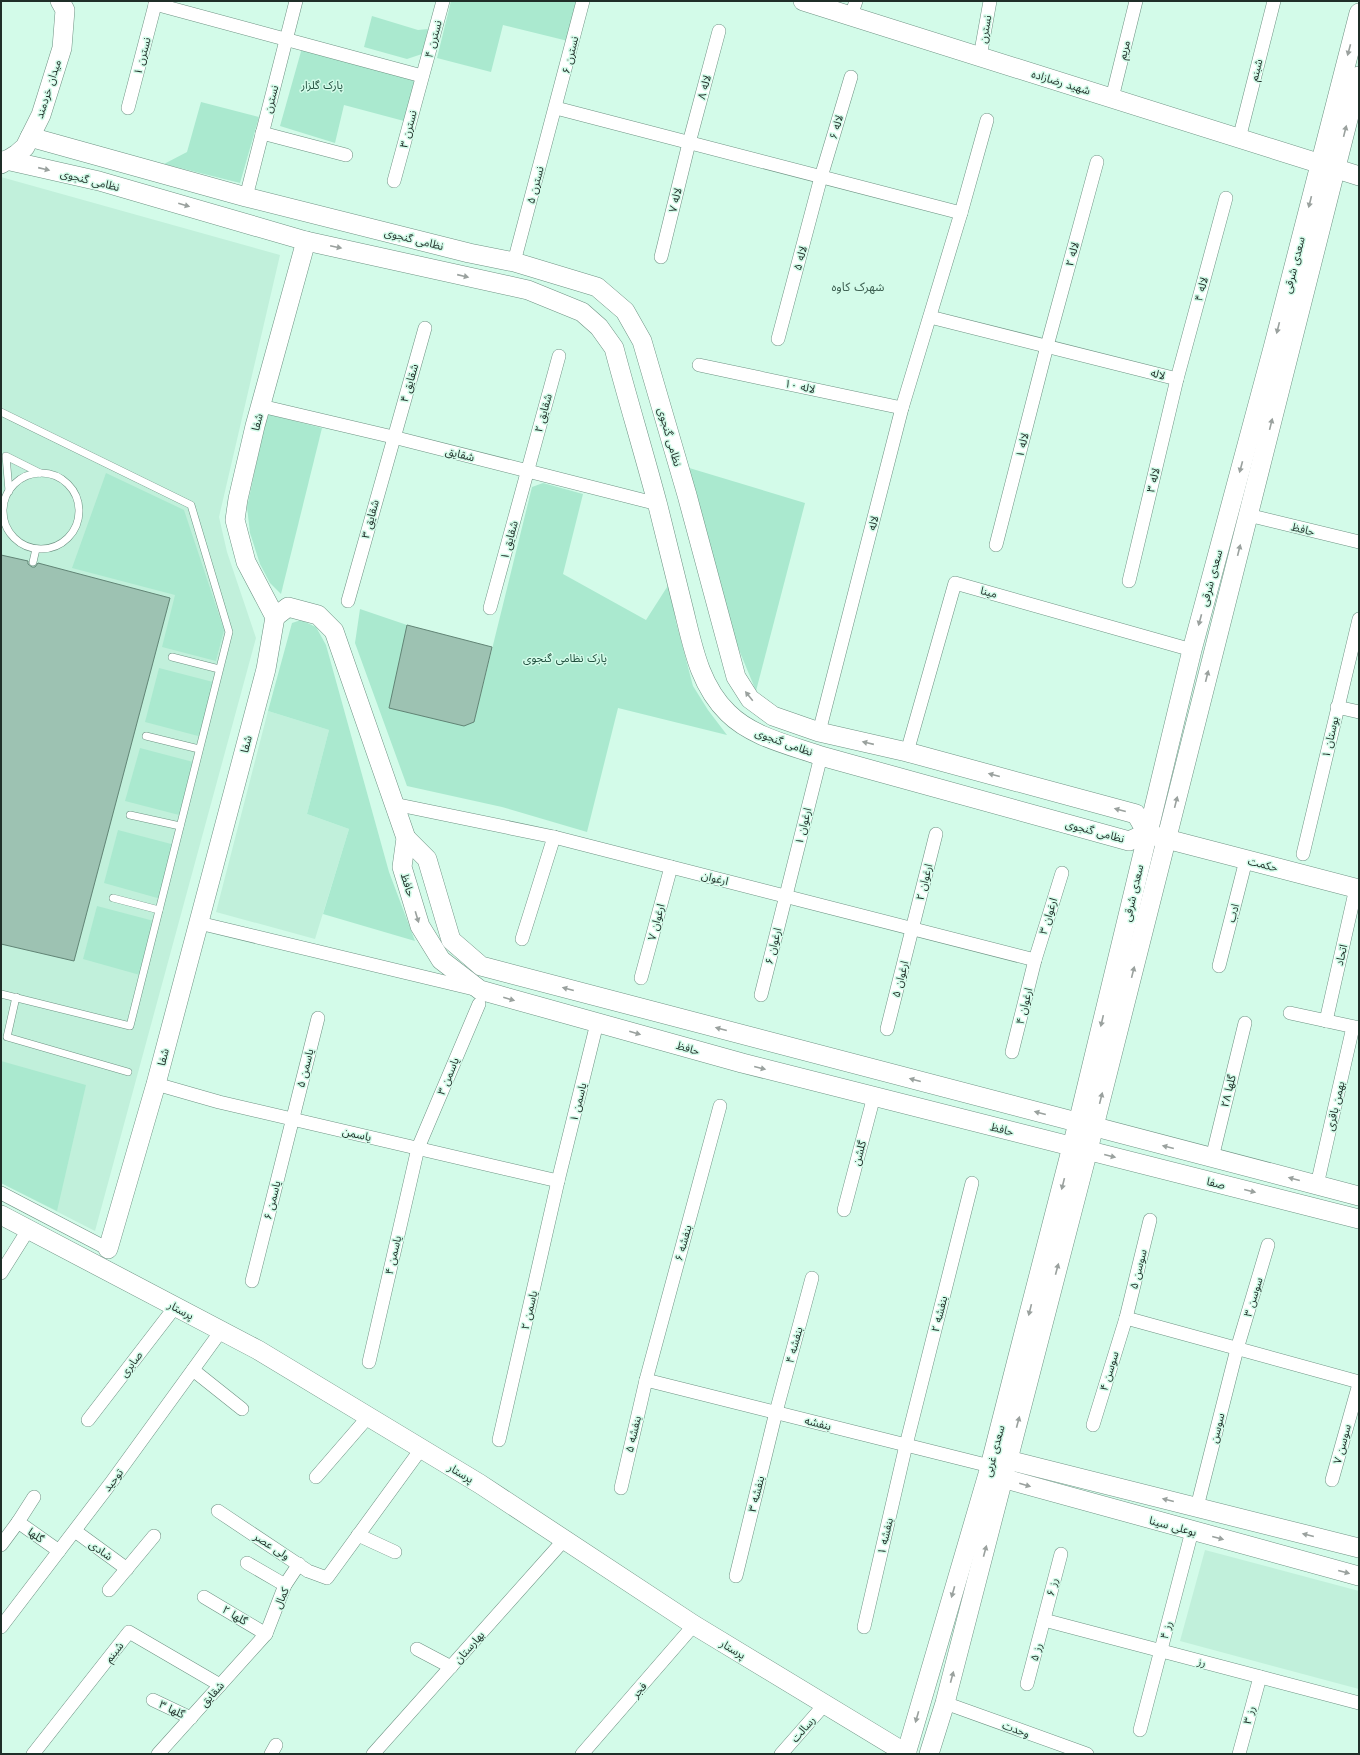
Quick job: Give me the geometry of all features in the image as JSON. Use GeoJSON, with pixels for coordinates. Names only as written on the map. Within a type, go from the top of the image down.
{"type":"FeatureCollection","features":[{"type":"Feature","properties":{"kind":"street","name":"نسترن"},"geometry":{"type":"LineString","coordinates":[[246,197],[296,1]]}},
{"type":"Feature","properties":{"kind":"street","name":"نسترن ۴"},"geometry":{"type":"LineString","coordinates":[[422,76],[443,1]]}},
{"type":"Feature","properties":{"kind":"street","name":"نسترن ۶"},"geometry":{"type":"LineString","coordinates":[[556,108],[583,1]]}},
{"type":"Feature","properties":{"kind":"street","name":"شهید رضازاده"},"geometry":{"type":"LineString","coordinates":[[803,1],[853,9],[980,57],[1359,176]]}},
{"type":"Feature","properties":{"kind":"street","name":"نسترن"},"geometry":{"type":"LineString","coordinates":[[980,57],[990,1]]}},
{"type":"Feature","properties":{"kind":"street","name":"مریم"},"geometry":{"type":"LineString","coordinates":[[1112,98],[1136,1]]}},
{"type":"Feature","properties":{"kind":"street","name":"شبنم"},"geometry":{"type":"LineString","coordinates":[[1239,139],[1274,1]]}},
{"type":"Feature","properties":{"kind":"street"},"geometry":{"type":"LineString","coordinates":[[156,3],[286,40],[422,76]]}},
{"type":"Feature","properties":{"kind":"street","name":"نسترن ۱"},"geometry":{"type":"LineString","coordinates":[[128,108],[156,3]]}},
{"type":"Feature","properties":{"kind":"street","name":"میدان خردمند"},"geometry":{"type":"LineString","coordinates":[[4,162],[25,147],[41,115],[62,48],[64,4]]}},
{"type":"Feature","properties":{"kind":"street","name":"سعدی شرقی"},"geometry":{"type":"LineString","coordinates":[[1080,1148],[1166,840],[1248,515],[1327,166],[1359,13]]}},
{"type":"Feature","properties":{"kind":"street","name":"لاله ۸"},"geometry":{"type":"LineString","coordinates":[[689,143],[720,31]]}},
{"type":"Feature","properties":{"kind":"street","name":"نسترن ۳"},"geometry":{"type":"LineString","coordinates":[[394,181],[422,76]]}},
{"type":"Feature","properties":{"kind":"street","name":"سعدی شرقی"},"geometry":{"type":"LineString","coordinates":[[1086,1125],[1147,833],[1192,650],[1273,348],[1327,166],[1359,76]]}},
{"type":"Feature","properties":{"kind":"street","name":"لاله ۶"},"geometry":{"type":"LineString","coordinates":[[821,177],[851,77]]}},
{"type":"Feature","properties":{"kind":"street"},"geometry":{"type":"LineString","coordinates":[[556,108],[961,213]]}},
{"type":"Feature","properties":{"kind":"street","name":"نسترن ۵"},"geometry":{"type":"LineString","coordinates":[[514,262],[556,108]]}},
{"type":"Feature","properties":{"kind":"street","name":"لاله"},"geometry":{"type":"LineString","coordinates":[[819,732],[902,408],[961,213],[987,120]]}},
{"type":"Feature","properties":{"kind":"street"},"geometry":{"type":"LineString","coordinates":[[262,133],[346,155]]}},
{"type":"Feature","properties":{"kind":"street","name":"نظامی گنجوی"},"geometry":{"type":"LineString","coordinates":[[4,162],[99,181],[306,241],[528,290],[582,312],[599,327],[614,348],[658,504],[694,650],[702,676],[712,694],[728,714],[750,729],[776,741],[821,756],[1129,841],[1147,833],[1136,814],[907,752],[819,732],[773,716],[750,699],[736,677],[687,495],[642,341],[625,311],[597,288],[514,262],[421,241],[246,197],[30,137]]}},
{"type":"Feature","properties":{"kind":"street","name":"لاله ۷"},"geometry":{"type":"LineString","coordinates":[[661,257],[689,143]]}},
{"type":"Feature","properties":{"kind":"street","name":"لاله ۲"},"geometry":{"type":"LineString","coordinates":[[1047,346],[1097,162]]}},
{"type":"Feature","properties":{"kind":"street"},"geometry":{"type":"LineString","coordinates":[[160,199],[167,175]]}},
{"type":"Feature","properties":{"kind":"street","name":"لاله ۵"},"geometry":{"type":"LineString","coordinates":[[778,339],[821,177]]}},
{"type":"Feature","properties":{"kind":"street","name":"لاله ۴"},"geometry":{"type":"LineString","coordinates":[[1177,379],[1226,198]]}},
{"type":"Feature","properties":{"kind":"street","name":"شفا"},"geometry":{"type":"LineString","coordinates":[[108,1249],[156,1084],[266,669],[274,617],[246,562],[235,520],[238,499],[261,406],[306,241]]}},
{"type":"Feature","properties":{"kind":"street"},"geometry":{"type":"LineString","coordinates":[[415,265],[421,241]]}},
{"type":"Feature","properties":{"kind":"street","name":"لاله"},"geometry":{"type":"LineString","coordinates":[[930,317],[1177,379]]}},
{"type":"Feature","properties":{"kind":"street","name":"شقایق ۴"},"geometry":{"type":"LineString","coordinates":[[393,437],[425,328]]}},
{"type":"Feature","properties":{"kind":"street","name":"لاله ۱"},"geometry":{"type":"LineString","coordinates":[[996,545],[1047,346]]}},
{"type":"Feature","properties":{"kind":"street","name":"شقایق ۲"},"geometry":{"type":"LineString","coordinates":[[527,471],[559,356]]}},
{"type":"Feature","properties":{"kind":"street","name":"لاله ۱۰"},"geometry":{"type":"LineString","coordinates":[[699,364],[902,408]]}},
{"type":"Feature","properties":{"kind":"street","name":"لاله ۳"},"geometry":{"type":"LineString","coordinates":[[1129,581],[1177,379]]}},
{"type":"Feature","properties":{"kind":"street","name":"شقایق"},"geometry":{"type":"LineString","coordinates":[[261,406],[393,437],[658,504]]}},
{"type":"Feature","properties":{"kind":"street","name":"شقایق ۳"},"geometry":{"type":"LineString","coordinates":[[348,601],[393,437]]}},
{"type":"Feature","properties":{"kind":"street","name":"شقایق ۱"},"geometry":{"type":"LineString","coordinates":[[490,608],[527,471]]}},
{"type":"Feature","properties":{"kind":"street"},"geometry":{"type":"LineString","coordinates":[[658,504],[687,495]]}},
{"type":"Feature","properties":{"kind":"street","name":"حافظ"},"geometry":{"type":"LineString","coordinates":[[1248,515],[1359,542]]}},
{"type":"Feature","properties":{"kind":"street","name":"مینا"},"geometry":{"type":"LineString","coordinates":[[907,752],[955,583],[1192,650]]}},
{"type":"Feature","properties":{"kind":"street","name":"حافظ"},"geometry":{"type":"LineString","coordinates":[[274,617],[288,607],[318,615],[334,631],[406,838],[427,859],[451,940],[481,966],[1086,1125]]}},
{"type":"Feature","properties":{"kind":"street","name":"بوستان ۱"},"geometry":{"type":"LineString","coordinates":[[1303,854],[1359,619]]}},
{"type":"Feature","properties":{"kind":"street"},"geometry":{"type":"LineString","coordinates":[[1337,707],[1359,712]]}},
{"type":"Feature","properties":{"kind":"street","name":"ارغوان ۱"},"geometry":{"type":"LineString","coordinates":[[786,896],[821,756]]}},
{"type":"Feature","properties":{"kind":"street","name":"ارغوان"},"geometry":{"type":"LineString","coordinates":[[394,804],[554,837],[1035,960]]}},
{"type":"Feature","properties":{"kind":"street","name":"حکمت"},"geometry":{"type":"LineString","coordinates":[[1147,833],[1166,840],[1358,889]]}},
{"type":"Feature","properties":{"kind":"street","name":"ارغوان ۲"},"geometry":{"type":"LineString","coordinates":[[913,929],[936,834]]}},
{"type":"Feature","properties":{"kind":"street"},"geometry":{"type":"LineString","coordinates":[[522,939],[554,837]]}},
{"type":"Feature","properties":{"kind":"street","name":"حافظ"},"geometry":{"type":"LineString","coordinates":[[406,838],[402,867],[420,926],[441,960],[479,997],[597,1023],[742,1063],[1080,1148]]}},
{"type":"Feature","properties":{"kind":"street","name":"ادب"},"geometry":{"type":"LineString","coordinates":[[1219,966],[1246,860]]}},
{"type":"Feature","properties":{"kind":"street","name":"ارغوان ۷"},"geometry":{"type":"LineString","coordinates":[[641,978],[671,867]]}},
{"type":"Feature","properties":{"kind":"street","name":"ارغوان ۳"},"geometry":{"type":"LineString","coordinates":[[1035,960],[1062,872]]}},
{"type":"Feature","properties":{"kind":"street","name":"اتحاد"},"geometry":{"type":"LineString","coordinates":[[1326,1021],[1358,889]]}},
{"type":"Feature","properties":{"kind":"street","name":"ارغوان ۶"},"geometry":{"type":"LineString","coordinates":[[761,995],[786,896]]}},
{"type":"Feature","properties":{"kind":"street"},"geometry":{"type":"LineString","coordinates":[[199,923],[479,997]]}},
{"type":"Feature","properties":{"kind":"street","name":"ارغوان ۵"},"geometry":{"type":"LineString","coordinates":[[887,1029],[913,929]]}},
{"type":"Feature","properties":{"kind":"street","name":"ارغوان ۴"},"geometry":{"type":"LineString","coordinates":[[1012,1052],[1035,960]]}},
{"type":"Feature","properties":{"kind":"street","name":"یاسمن ۳"},"geometry":{"type":"LineString","coordinates":[[418,1148],[479,997]]}},
{"type":"Feature","properties":{"kind":"street"},"geometry":{"type":"LineString","coordinates":[[597,1023],[600,997]]}},
{"type":"Feature","properties":{"kind":"street","name":"بهمن باقری"},"geometry":{"type":"LineString","coordinates":[[1290,1013],[1356,1028],[1317,1185]]}},
{"type":"Feature","properties":{"kind":"street","name":"یاسمن ۵"},"geometry":{"type":"LineString","coordinates":[[292,1119],[318,1018]]}},
{"type":"Feature","properties":{"kind":"street","name":"یاسمن ۱"},"geometry":{"type":"LineString","coordinates":[[558,1181],[597,1023]]}},
{"type":"Feature","properties":{"kind":"street","name":"گلها ۲۸"},"geometry":{"type":"LineString","coordinates":[[1212,1158],[1245,1023]]}},
{"type":"Feature","properties":{"kind":"street","name":"یاسمن"},"geometry":{"type":"LineString","coordinates":[[156,1084],[219,1102],[558,1181]]}},
{"type":"Feature","properties":{"kind":"street","name":"گلشن"},"geometry":{"type":"LineString","coordinates":[[844,1210],[874,1096]]}},
{"type":"Feature","properties":{"kind":"street","name":"بنفشه ۶"},"geometry":{"type":"LineString","coordinates":[[646,1380],[720,1106]]}},
{"type":"Feature","properties":{"kind":"street","name":"یاسمن ۶"},"geometry":{"type":"LineString","coordinates":[[252,1281],[292,1119]]}},
{"type":"Feature","properties":{"kind":"street","name":"صفا"},"geometry":{"type":"LineString","coordinates":[[1086,1125],[1359,1196]]}},
{"type":"Feature","properties":{"kind":"street","name":"یاسمن ۴"},"geometry":{"type":"LineString","coordinates":[[369,1362],[418,1148]]}},
{"type":"Feature","properties":{"kind":"street","name":"صفا"},"geometry":{"type":"LineString","coordinates":[[1080,1148],[1359,1220]]}},
{"type":"Feature","properties":{"kind":"street","name":"سعدی غربی"},"geometry":{"type":"LineString","coordinates":[[929,1754],[945,1703],[996,1467],[1080,1148]]}},
{"type":"Feature","properties":{"kind":"street","name":"یاسمن ۲"},"geometry":{"type":"LineString","coordinates":[[499,1440],[558,1181]]}},
{"type":"Feature","properties":{"kind":"street","name":"بنفشه ۲"},"geometry":{"type":"LineString","coordinates":[[906,1445],[972,1183]]}},
{"type":"Feature","properties":{"kind":"street"},"geometry":{"type":"LineString","coordinates":[[1,1193],[108,1249]]}},
{"type":"Feature","properties":{"kind":"street","name":"پرستار"},"geometry":{"type":"LineString","coordinates":[[1,1215],[258,1350],[480,1484],[694,1625],[906,1754]]}},
{"type":"Feature","properties":{"kind":"street","name":"سوسن ۵"},"geometry":{"type":"LineString","coordinates":[[1126,1318],[1150,1220]]}},
{"type":"Feature","properties":{"kind":"street"},"geometry":{"type":"LineString","coordinates":[[1,1274],[28,1230]]}},
{"type":"Feature","properties":{"kind":"street","name":"سوسن ۳"},"geometry":{"type":"LineString","coordinates":[[1237,1348],[1268,1245]]}},
{"type":"Feature","properties":{"kind":"street","name":"بنفشه ۴"},"geometry":{"type":"LineString","coordinates":[[776,1412],[812,1278]]}},
{"type":"Feature","properties":{"kind":"street","name":"صابری"},"geometry":{"type":"LineString","coordinates":[[88,1420],[175,1307]]}},
{"type":"Feature","properties":{"kind":"street"},"geometry":{"type":"LineString","coordinates":[[1126,1318],[1359,1383]]}},
{"type":"Feature","properties":{"kind":"street","name":"سوسن ۴"},"geometry":{"type":"LineString","coordinates":[[1093,1425],[1126,1318]]}},
{"type":"Feature","properties":{"kind":"street","name":"توحید"},"geometry":{"type":"LineString","coordinates":[[1,1627],[74,1531],[221,1331]]}},
{"type":"Feature","properties":{"kind":"street","name":"سوسن"},"geometry":{"type":"LineString","coordinates":[[1197,1507],[1237,1348]]}},
{"type":"Feature","properties":{"kind":"street"},"geometry":{"type":"LineString","coordinates":[[193,1370],[242,1410]]}},
{"type":"Feature","properties":{"kind":"street","name":"بنفشه"},"geometry":{"type":"LineString","coordinates":[[646,1380],[996,1467]]}},
{"type":"Feature","properties":{"kind":"street","name":"بنفشه ۵"},"geometry":{"type":"LineString","coordinates":[[621,1488],[646,1380]]}},
{"type":"Feature","properties":{"kind":"street","name":"سوسن ۷"},"geometry":{"type":"LineString","coordinates":[[1332,1480],[1359,1383]]}},
{"type":"Feature","properties":{"kind":"street","name":"بنفشه ۳"},"geometry":{"type":"LineString","coordinates":[[736,1576],[776,1412]]}},
{"type":"Feature","properties":{"kind":"street"},"geometry":{"type":"LineString","coordinates":[[316,1477],[368,1417]]}},
{"type":"Feature","properties":{"kind":"street","name":"بنفشه ۱"},"geometry":{"type":"LineString","coordinates":[[864,1627],[906,1445]]}},
{"type":"Feature","properties":{"kind":"street"},"geometry":{"type":"LineString","coordinates":[[395,1552],[358,1535],[421,1449]]}},
{"type":"Feature","properties":{"kind":"street"},"geometry":{"type":"LineString","coordinates":[[996,1467],[1197,1507],[1359,1548]]}},
{"type":"Feature","properties":{"kind":"street","name":"سعدی غربی"},"geometry":{"type":"LineString","coordinates":[[906,1754],[996,1467]]}},
{"type":"Feature","properties":{"kind":"street","name":"بوعلی سینا"},"geometry":{"type":"LineString","coordinates":[[996,1467],[1192,1531],[1359,1576]]}},
{"type":"Feature","properties":{"kind":"street","name":"گلها"},"geometry":{"type":"LineString","coordinates":[[34,1497],[18,1522],[59,1551]]}},
{"type":"Feature","properties":{"kind":"street"},"geometry":{"type":"LineString","coordinates":[[1192,1531],[1197,1507]]}},
{"type":"Feature","properties":{"kind":"street","name":"ولی عصر"},"geometry":{"type":"LineString","coordinates":[[218,1511],[308,1571],[327,1578],[358,1535]]}},
{"type":"Feature","properties":{"kind":"street"},"geometry":{"type":"LineString","coordinates":[[1,1545],[18,1522]]}},
{"type":"Feature","properties":{"kind":"street","name":"شادی"},"geometry":{"type":"LineString","coordinates":[[74,1531],[127,1569]]}},
{"type":"Feature","properties":{"kind":"street","name":"رز ۴"},"geometry":{"type":"LineString","coordinates":[[1140,1730],[1192,1531]]}},
{"type":"Feature","properties":{"kind":"street"},"geometry":{"type":"LineString","coordinates":[[109,1590],[154,1536]]}},
{"type":"Feature","properties":{"kind":"street","name":"بهارستان"},"geometry":{"type":"LineString","coordinates":[[373,1754],[564,1540]]}},
{"type":"Feature","properties":{"kind":"street","name":"رز ۶"},"geometry":{"type":"LineString","coordinates":[[1044,1620],[1061,1554]]}},
{"type":"Feature","properties":{"kind":"street"},"geometry":{"type":"LineString","coordinates":[[247,1563],[285,1585]]}},
{"type":"Feature","properties":{"kind":"street","name":"کمال"},"geometry":{"type":"LineString","coordinates":[[266,1634],[285,1585],[299,1564]]}},
{"type":"Feature","properties":{"kind":"street","name":"گلها ۲"},"geometry":{"type":"LineString","coordinates":[[204,1597],[266,1634]]}},
{"type":"Feature","properties":{"kind":"street","name":"رز"},"geometry":{"type":"LineString","coordinates":[[1044,1620],[1359,1703]]}},
{"type":"Feature","properties":{"kind":"street","name":"رز ۵"},"geometry":{"type":"LineString","coordinates":[[1027,1684],[1044,1620]]}},
{"type":"Feature","properties":{"kind":"street","name":"فجر"},"geometry":{"type":"LineString","coordinates":[[582,1754],[694,1625]]}},
{"type":"Feature","properties":{"kind":"street","name":"شبنم"},"geometry":{"type":"LineString","coordinates":[[33,1754],[129,1632],[220,1685]]}},
{"type":"Feature","properties":{"kind":"street","name":"شقایق"},"geometry":{"type":"LineString","coordinates":[[158,1754],[266,1634]]}},
{"type":"Feature","properties":{"kind":"street"},"geometry":{"type":"LineString","coordinates":[[418,1648],[451,1667]]}},
{"type":"Feature","properties":{"kind":"street","name":"رز ۳"},"geometry":{"type":"LineString","coordinates":[[1239,1754],[1260,1677]]}},
{"type":"Feature","properties":{"kind":"street","name":"گلها ۳"},"geometry":{"type":"LineString","coordinates":[[153,1700],[191,1718]]}},
{"type":"Feature","properties":{"kind":"street","name":"وحدت"},"geometry":{"type":"LineString","coordinates":[[945,1703],[1069,1751],[1087,1754]]}},
{"type":"Feature","properties":{"kind":"street","name":"رسالت"},"geometry":{"type":"LineString","coordinates":[[781,1754],[825,1704]]}},
{"type":"Feature","properties":{"kind":"lane"},"geometry":{"type":"LineString","coordinates":[[1,412],[191,505],[229,632],[130,1026],[1,994]]}},
{"type":"Feature","properties":{"kind":"lane"},"geometry":{"type":"LineString","coordinates":[[4,455],[40,473]]}},
{"type":"Feature","properties":{"kind":"lane"},"geometry":{"type":"LineString","coordinates":[[4,455],[9,490]]}},
{"type":"Feature","properties":{"kind":"lane"},"geometry":{"type":"LineString","coordinates":[[40,473],[52,474],[63,479],[75,493],[78,499],[80,511],[78,524],[66,540],[49,549],[36,550],[13,538],[6,527],[3,514],[4,502],[9,490],[22,478],[28,475],[40,473]]}},
{"type":"Feature","properties":{"kind":"lane"},"geometry":{"type":"LineString","coordinates":[[33,562],[36,550]]}},
{"type":"Feature","properties":{"kind":"lane"},"geometry":{"type":"LineString","coordinates":[[172,657],[219,669]]}},
{"type":"Feature","properties":{"kind":"lane"},"geometry":{"type":"LineString","coordinates":[[146,736],[199,749]]}},
{"type":"Feature","properties":{"kind":"lane"},"geometry":{"type":"LineString","coordinates":[[130,815],[180,826]]}},
{"type":"Feature","properties":{"kind":"lane"},"geometry":{"type":"LineString","coordinates":[[113,898],[159,910]]}},
{"type":"Feature","properties":{"kind":"lane"},"geometry":{"type":"LineString","coordinates":[[16,997],[7,1037],[128,1072]]}},
{"type":"Feature","properties":{"kind":"shaded area"},"geometry":{"type":"Polygon","coordinates":[[[1,177],[280,255],[219,517],[227,552],[256,638],[95,1231],[1,1183],[1,177]]]}},
{"type":"Feature","properties":{"kind":"shaded area"},"geometry":{"type":"Polygon","coordinates":[[[268,711],[329,730],[307,814],[349,829],[315,939],[216,912],[268,711]]]}},
{"type":"Feature","properties":{"kind":"shaded area"},"geometry":{"type":"Polygon","coordinates":[[[1205,1550],[1359,1591],[1359,1689],[1180,1641],[1205,1550]]]}},
{"type":"Feature","properties":{"kind":"green space"},"geometry":{"type":"Polygon","coordinates":[[[451,1],[579,1],[568,41],[503,25],[491,72],[437,58],[451,1]]]}},
{"type":"Feature","properties":{"kind":"green space"},"geometry":{"type":"Polygon","coordinates":[[[372,16],[418,30],[428,29],[422,54],[407,59],[364,47],[372,16]]]}},
{"type":"Feature","properties":{"kind":"green space","name":"پارک گلزار"},"geometry":{"type":"Polygon","coordinates":[[[302,48],[416,79],[404,121],[344,105],[335,143],[280,126],[302,48]]]}},
{"type":"Feature","properties":{"kind":"green space"},"geometry":{"type":"Polygon","coordinates":[[[201,102],[259,117],[240,183],[164,164],[187,152],[201,102]]]}},
{"type":"Feature","properties":{"kind":"green space"},"geometry":{"type":"Polygon","coordinates":[[[267,414],[322,428],[281,594],[270,583],[260,564],[250,533],[247,507],[267,414]]]}},
{"type":"Feature","properties":{"kind":"green space"},"geometry":{"type":"Polygon","coordinates":[[[686,467],[805,503],[756,691],[737,645],[686,467]]]}},
{"type":"Feature","properties":{"kind":"green space"},"geometry":{"type":"Polygon","coordinates":[[[106,473],[184,510],[224,630],[216,661],[162,647],[175,595],[72,568],[106,473]]]}},
{"type":"Feature","properties":{"kind":"green space","name":"پارک نظامی گنجوی"},"geometry":{"type":"Polygon","coordinates":[[[543,483],[583,494],[563,574],[646,620],[669,584],[676,622],[693,686],[708,710],[727,735],[618,708],[587,832],[502,807],[407,786],[355,643],[360,609],[407,625],[474,722],[532,487],[543,483]]]}},
{"type":"Feature","properties":{"kind":"green space"},"geometry":{"type":"Polygon","coordinates":[[[301,620],[316,627],[326,645],[389,872],[415,941],[323,914],[349,829],[307,814],[329,730],[268,711],[292,623],[301,620]]]}},
{"type":"Feature","properties":{"kind":"green space"},"geometry":{"type":"Polygon","coordinates":[[[159,668],[217,683],[202,737],[145,722],[159,668]]]}},
{"type":"Feature","properties":{"kind":"green space"},"geometry":{"type":"Polygon","coordinates":[[[140,748],[197,763],[183,816],[125,801],[140,748]]]}},
{"type":"Feature","properties":{"kind":"green space"},"geometry":{"type":"Polygon","coordinates":[[[118,830],[175,845],[161,899],[104,883],[118,830]]]}},
{"type":"Feature","properties":{"kind":"green space"},"geometry":{"type":"Polygon","coordinates":[[[97,906],[154,921],[140,975],[83,959],[97,906]]]}},
{"type":"Feature","properties":{"kind":"green space"},"geometry":{"type":"Polygon","coordinates":[[[1,1061],[86,1085],[57,1211],[1,1183],[1,1061]]]}},
{"type":"Feature","properties":{"kind":"building"},"geometry":{"type":"Polygon","coordinates":[[[1,555],[28,561],[28,564],[32,567],[35,567],[38,563],[170,598],[74,961],[1,944],[1,555]]]}},
{"type":"Feature","properties":{"kind":"building"},"geometry":{"type":"Polygon","coordinates":[[[407,625],[492,647],[474,722],[464,726],[389,708],[407,625]]]}},
{"type":"Feature","properties":{"kind":"district","name":"شهرک کاوه"},"geometry":{"type":"Point","coordinates":[858,287]}}]}
